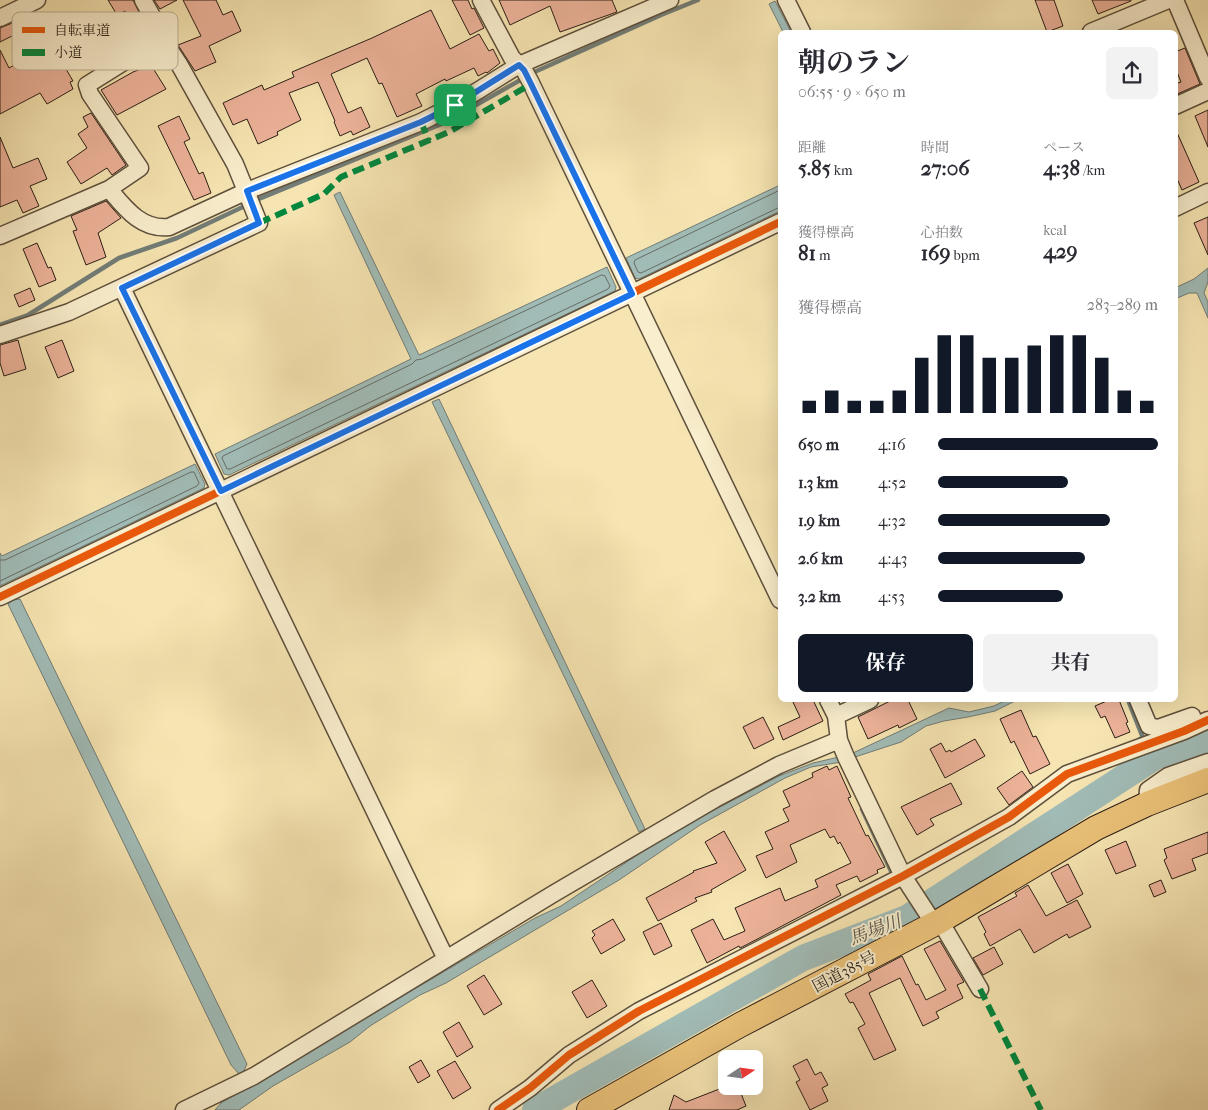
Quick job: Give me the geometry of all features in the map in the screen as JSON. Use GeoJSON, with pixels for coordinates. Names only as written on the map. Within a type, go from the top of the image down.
{"type":"FeatureCollection","features":[{"type":"Feature","properties":{"kind":"highway","name":"国道385号"},"geometry":{"type":"LineString","coordinates":[[589,1110],[1096,828],[1147,804],[1208,780]]}},
{"type":"Feature","properties":{"kind":"street"},"geometry":{"type":"LineString","coordinates":[[0,18],[36,0]]}},
{"type":"Feature","properties":{"kind":"street"},"geometry":{"type":"LineString","coordinates":[[144,0],[150,12]]}},
{"type":"Feature","properties":{"kind":"street"},"geometry":{"type":"LineString","coordinates":[[481,0],[512,58],[524,72],[778,596]]}},
{"type":"Feature","properties":{"kind":"street"},"geometry":{"type":"LineString","coordinates":[[109,189],[127,211],[142,222],[158,228],[169,227],[250,198],[421,122],[670,0]]}},
{"type":"Feature","properties":{"kind":"street"},"geometry":{"type":"LineString","coordinates":[[786,0],[801,30]]}},
{"type":"Feature","properties":{"kind":"street"},"geometry":{"type":"LineString","coordinates":[[1096,30],[1168,0]]}},
{"type":"Feature","properties":{"kind":"street"},"geometry":{"type":"LineString","coordinates":[[1175,0],[1208,78]]}},
{"type":"Feature","properties":{"kind":"street"},"geometry":{"type":"LineString","coordinates":[[0,335],[50,320],[259,223],[250,198],[230,156],[178,62]]}},
{"type":"Feature","properties":{"kind":"street"},"geometry":{"type":"LineString","coordinates":[[0,236],[109,189],[140,168],[88,89],[114,70]]}},
{"type":"Feature","properties":{"kind":"street"},"geometry":{"type":"LineString","coordinates":[[1178,105],[1208,91]]}},
{"type":"Feature","properties":{"kind":"street"},"geometry":{"type":"LineString","coordinates":[[1178,207],[1208,192]]}},
{"type":"Feature","properties":{"kind":"street"},"geometry":{"type":"LineString","coordinates":[[0,597],[778,223]]}},
{"type":"Feature","properties":{"kind":"street"},"geometry":{"type":"LineString","coordinates":[[122,288],[446,959]]}},
{"type":"Feature","properties":{"kind":"street"},"geometry":{"type":"LineString","coordinates":[[829,702],[836,716],[839,740],[846,757],[903,876],[918,900],[934,918],[980,988]]}},
{"type":"Feature","properties":{"kind":"street"},"geometry":{"type":"LineString","coordinates":[[836,716],[866,702]]}},
{"type":"Feature","properties":{"kind":"street"},"geometry":{"type":"LineString","coordinates":[[1139,702],[1149,726],[1158,728],[1201,713],[1208,716]]}},
{"type":"Feature","properties":{"kind":"street"},"geometry":{"type":"LineString","coordinates":[[498,1110],[530,1088],[569,1055],[639,1011],[903,876],[1009,817],[1067,774],[1184,731],[1208,720]]}},
{"type":"Feature","properties":{"kind":"street"},"geometry":{"type":"LineString","coordinates":[[184,1110],[203,1106],[715,799],[779,765],[839,740]]}},
{"type":"Feature","properties":{"kind":"street"},"geometry":{"type":"LineString","coordinates":[[1147,804],[1148,790],[1168,776],[1208,762]]}},
{"type":"Feature","properties":{"kind":"water"},"geometry":{"type":"Polygon","coordinates":[[[775,1],[790,30],[782,30],[769,4],[775,1]]]}},
{"type":"Feature","properties":{"kind":"water"},"geometry":{"type":"Polygon","coordinates":[[[778,186],[778,212],[639,279],[635,278],[626,258],[778,186]]]}},
{"type":"Feature","properties":{"kind":"water"},"geometry":{"type":"Polygon","coordinates":[[[340,192],[419,355],[607,267],[616,287],[615,291],[229,475],[224,474],[215,454],[411,359],[334,195],[340,192]]]}},
{"type":"Feature","properties":{"kind":"water"},"geometry":{"type":"Polygon","coordinates":[[[1208,268],[1208,282],[1204,293],[1208,302],[1208,318],[1197,293],[1189,293],[1178,298],[1178,287],[1194,279],[1208,268]]]}},
{"type":"Feature","properties":{"kind":"water"},"geometry":{"type":"Polygon","coordinates":[[[439,399],[645,829],[639,832],[432,402],[439,399]]]}},
{"type":"Feature","properties":{"kind":"water"},"geometry":{"type":"Polygon","coordinates":[[[195,464],[205,484],[204,488],[0,586],[0,553],[2,556],[195,464]]]}},
{"type":"Feature","properties":{"kind":"water"},"geometry":{"type":"Polygon","coordinates":[[[20,599],[247,1064],[243,1073],[239,1074],[231,1065],[8,604],[13,600],[20,599]]]}},
{"type":"Feature","properties":{"kind":"water"},"geometry":{"type":"Polygon","coordinates":[[[1002,702],[1013,702],[995,711],[926,726],[901,742],[855,757],[853,753],[949,708],[969,712],[994,706],[1002,702]]]}},
{"type":"Feature","properties":{"kind":"water"},"geometry":{"type":"Polygon","coordinates":[[[839,757],[842,762],[811,767],[785,778],[700,825],[619,880],[446,983],[420,995],[370,1026],[350,1042],[273,1086],[239,1110],[215,1110],[221,1103],[535,918],[561,906],[670,833],[779,776],[813,763],[839,757]]]}},
{"type":"Feature","properties":{"kind":"building"},"geometry":{"type":"Polygon","coordinates":[[[108,0],[133,0],[139,12],[125,11],[115,12],[108,0]]]}},
{"type":"Feature","properties":{"kind":"building"},"geometry":{"type":"Polygon","coordinates":[[[154,0],[177,0],[160,9],[154,0]]]}},
{"type":"Feature","properties":{"kind":"building"},"geometry":{"type":"Polygon","coordinates":[[[183,0],[216,0],[223,15],[232,11],[241,31],[209,46],[216,62],[195,71],[178,45],[201,36],[183,0]]]}},
{"type":"Feature","properties":{"kind":"building"},"geometry":{"type":"Polygon","coordinates":[[[452,0],[468,0],[484,28],[470,35],[452,0]]]}},
{"type":"Feature","properties":{"kind":"building"},"geometry":{"type":"Polygon","coordinates":[[[499,0],[612,0],[617,12],[560,32],[550,6],[510,25],[499,0]]]}},
{"type":"Feature","properties":{"kind":"building"},"geometry":{"type":"Polygon","coordinates":[[[1035,0],[1054,0],[1063,26],[1046,30],[1035,0]]]}},
{"type":"Feature","properties":{"kind":"building"},"geometry":{"type":"Polygon","coordinates":[[[1092,0],[1131,0],[1131,1],[1098,14],[1092,0]]]}},
{"type":"Feature","properties":{"kind":"building"},"geometry":{"type":"Polygon","coordinates":[[[431,10],[450,49],[479,34],[489,51],[493,49],[500,63],[487,73],[478,76],[474,68],[446,81],[445,79],[416,94],[422,106],[397,117],[382,83],[379,84],[367,58],[331,74],[348,113],[361,107],[370,127],[353,135],[351,131],[340,136],[318,82],[289,93],[301,120],[277,132],[278,135],[258,144],[247,119],[233,125],[223,103],[262,85],[264,90],[294,77],[292,72],[372,38],[431,10]]]}},
{"type":"Feature","properties":{"kind":"building"},"geometry":{"type":"Polygon","coordinates":[[[12,23],[12,36],[0,42],[0,28],[12,23]]]}},
{"type":"Feature","properties":{"kind":"building"},"geometry":{"type":"Polygon","coordinates":[[[1185,48],[1200,84],[1178,94],[1178,83],[1181,82],[1178,74],[1178,51],[1185,48]]]}},
{"type":"Feature","properties":{"kind":"building"},"geometry":{"type":"Polygon","coordinates":[[[0,50],[9,68],[12,66],[12,70],[67,70],[73,81],[70,82],[73,89],[47,104],[40,93],[0,114],[0,50]]]}},
{"type":"Feature","properties":{"kind":"building"},"geometry":{"type":"Polygon","coordinates":[[[138,70],[154,70],[166,89],[117,115],[101,90],[138,70]]]}},
{"type":"Feature","properties":{"kind":"building"},"geometry":{"type":"Polygon","coordinates":[[[1208,110],[1208,147],[1195,116],[1208,110]]]}},
{"type":"Feature","properties":{"kind":"building"},"geometry":{"type":"Polygon","coordinates":[[[91,113],[126,165],[112,175],[107,168],[81,184],[67,162],[87,148],[78,134],[88,127],[83,117],[91,113]]]}},
{"type":"Feature","properties":{"kind":"building"},"geometry":{"type":"Polygon","coordinates":[[[179,116],[190,139],[184,142],[199,174],[203,172],[211,193],[194,200],[158,126],[179,116]]]}},
{"type":"Feature","properties":{"kind":"building"},"geometry":{"type":"Polygon","coordinates":[[[1178,135],[1199,182],[1182,190],[1178,181],[1178,135]]]}},
{"type":"Feature","properties":{"kind":"building"},"geometry":{"type":"Polygon","coordinates":[[[0,137],[13,168],[38,158],[47,179],[30,186],[39,206],[23,213],[17,200],[0,207],[0,137]]]}},
{"type":"Feature","properties":{"kind":"building"},"geometry":{"type":"Polygon","coordinates":[[[106,201],[121,218],[98,233],[106,257],[86,265],[73,231],[77,230],[71,216],[106,201]]]}},
{"type":"Feature","properties":{"kind":"building"},"geometry":{"type":"Polygon","coordinates":[[[1208,217],[1208,255],[1194,223],[1208,217]]]}},
{"type":"Feature","properties":{"kind":"building"},"geometry":{"type":"Polygon","coordinates":[[[37,243],[48,268],[51,267],[56,280],[39,287],[23,249],[37,243]]]}},
{"type":"Feature","properties":{"kind":"building"},"geometry":{"type":"Polygon","coordinates":[[[30,288],[35,300],[19,307],[14,295],[30,288]]]}},
{"type":"Feature","properties":{"kind":"building"},"geometry":{"type":"Polygon","coordinates":[[[18,340],[26,369],[4,376],[0,363],[0,345],[18,340]]]}},
{"type":"Feature","properties":{"kind":"building"},"geometry":{"type":"Polygon","coordinates":[[[62,340],[74,371],[58,378],[45,347],[62,340]]]}},
{"type":"Feature","properties":{"kind":"building"},"geometry":{"type":"Polygon","coordinates":[[[793,702],[814,702],[823,721],[783,740],[778,727],[800,717],[793,702]]]}},
{"type":"Feature","properties":{"kind":"building"},"geometry":{"type":"Polygon","coordinates":[[[888,702],[909,702],[917,719],[899,728],[898,725],[868,739],[858,717],[888,702]]]}},
{"type":"Feature","properties":{"kind":"building"},"geometry":{"type":"Polygon","coordinates":[[[1104,702],[1120,702],[1130,732],[1115,738],[1105,716],[1101,718],[1095,706],[1104,702]]]}},
{"type":"Feature","properties":{"kind":"building"},"geometry":{"type":"Polygon","coordinates":[[[1021,710],[1033,737],[1036,736],[1050,764],[1030,774],[1014,741],[1011,743],[1000,719],[1021,710]]]}},
{"type":"Feature","properties":{"kind":"building"},"geometry":{"type":"Polygon","coordinates":[[[763,717],[774,739],[754,749],[743,727],[763,717]]]}},
{"type":"Feature","properties":{"kind":"building"},"geometry":{"type":"Polygon","coordinates":[[[975,739],[985,756],[945,778],[930,749],[941,743],[946,752],[950,750],[951,752],[975,739]]]}},
{"type":"Feature","properties":{"kind":"building"},"geometry":{"type":"Polygon","coordinates":[[[827,766],[829,770],[837,766],[851,797],[848,798],[866,836],[868,835],[885,867],[877,870],[878,873],[860,882],[857,876],[836,885],[841,895],[746,945],[740,948],[739,946],[707,963],[691,930],[713,919],[724,940],[745,931],[735,908],[780,888],[785,901],[818,887],[815,880],[851,863],[840,842],[838,844],[834,836],[830,838],[825,829],[790,845],[797,862],[766,878],[756,856],[773,849],[765,832],[789,821],[783,809],[790,806],[783,791],[813,777],[812,773],[827,766]]]}},
{"type":"Feature","properties":{"kind":"building"},"geometry":{"type":"Polygon","coordinates":[[[1022,771],[1033,787],[1009,805],[997,788],[1022,771]]]}},
{"type":"Feature","properties":{"kind":"building"},"geometry":{"type":"Polygon","coordinates":[[[951,783],[962,804],[930,819],[934,825],[917,835],[901,807],[951,783]]]}},
{"type":"Feature","properties":{"kind":"building"},"geometry":{"type":"Polygon","coordinates":[[[724,831],[746,870],[711,890],[712,892],[695,898],[697,901],[658,921],[646,898],[693,871],[717,863],[705,842],[724,831]]]}},
{"type":"Feature","properties":{"kind":"building"},"geometry":{"type":"Polygon","coordinates":[[[1208,832],[1208,853],[1192,859],[1196,870],[1172,879],[1164,860],[1167,858],[1164,849],[1208,832]]]}},
{"type":"Feature","properties":{"kind":"building"},"geometry":{"type":"Polygon","coordinates":[[[1126,841],[1136,866],[1116,874],[1105,850],[1126,841]]]}},
{"type":"Feature","properties":{"kind":"building"},"geometry":{"type":"Polygon","coordinates":[[[1068,864],[1083,894],[1067,903],[1051,873],[1068,864]]]}},
{"type":"Feature","properties":{"kind":"building"},"geometry":{"type":"Polygon","coordinates":[[[1161,880],[1166,892],[1154,897],[1149,885],[1161,880]]]}},
{"type":"Feature","properties":{"kind":"building"},"geometry":{"type":"Polygon","coordinates":[[[1028,885],[1046,916],[1077,900],[1091,927],[1069,938],[1067,934],[1034,953],[1020,929],[990,946],[984,934],[986,932],[978,917],[1017,896],[1015,893],[1028,885]]]}},
{"type":"Feature","properties":{"kind":"building"},"geometry":{"type":"Polygon","coordinates":[[[613,919],[625,940],[601,954],[592,938],[595,935],[592,931],[613,919]]]}},
{"type":"Feature","properties":{"kind":"building"},"geometry":{"type":"Polygon","coordinates":[[[661,923],[672,946],[654,955],[643,932],[661,923]]]}},
{"type":"Feature","properties":{"kind":"building"},"geometry":{"type":"Polygon","coordinates":[[[940,941],[964,982],[957,985],[963,998],[936,1012],[939,1018],[923,1026],[900,978],[869,993],[896,1050],[874,1060],[858,1028],[865,1024],[853,1002],[850,1003],[845,994],[871,980],[868,974],[902,956],[916,985],[918,984],[926,1000],[946,990],[924,949],[940,941]]]}},
{"type":"Feature","properties":{"kind":"building"},"geometry":{"type":"Polygon","coordinates":[[[994,947],[1003,964],[983,975],[973,958],[994,947]]]}},
{"type":"Feature","properties":{"kind":"building"},"geometry":{"type":"Polygon","coordinates":[[[484,975],[502,1004],[484,1015],[467,986],[484,975]]]}},
{"type":"Feature","properties":{"kind":"building"},"geometry":{"type":"Polygon","coordinates":[[[592,980],[607,1006],[587,1018],[572,992],[592,980]]]}},
{"type":"Feature","properties":{"kind":"building"},"geometry":{"type":"Polygon","coordinates":[[[459,1022],[473,1047],[457,1057],[443,1032],[459,1022]]]}},
{"type":"Feature","properties":{"kind":"building"},"geometry":{"type":"Polygon","coordinates":[[[807,1059],[815,1075],[821,1072],[828,1085],[822,1088],[828,1101],[810,1110],[796,1082],[800,1080],[793,1066],[807,1059]]]}},
{"type":"Feature","properties":{"kind":"building"},"geometry":{"type":"Polygon","coordinates":[[[421,1060],[430,1076],[418,1083],[409,1067],[421,1060]]]}},
{"type":"Feature","properties":{"kind":"building"},"geometry":{"type":"Polygon","coordinates":[[[455,1061],[471,1088],[453,1099],[437,1071],[455,1061]]]}},
{"type":"Feature","properties":{"kind":"building"},"geometry":{"type":"Polygon","coordinates":[[[718,1090],[718,1095],[742,1095],[746,1106],[737,1110],[669,1110],[674,1095],[686,1102],[718,1090]]]}},
{"type":"Feature","properties":{"kind":"waterway"},"geometry":{"type":"LineString","coordinates":[[530,74],[698,0]]}},
{"type":"Feature","properties":{"kind":"waterway"},"geometry":{"type":"LineString","coordinates":[[254,201],[444,123],[524,78]]}},
{"type":"Feature","properties":{"kind":"waterway"},"geometry":{"type":"LineString","coordinates":[[0,325],[28,315],[119,258],[177,238],[247,205]]}},
{"type":"Feature","properties":{"kind":"waterway"},"geometry":{"type":"LineString","coordinates":[[1129,702],[1143,738],[1140,739]]}},
{"type":"Feature","properties":{"kind":"waterway","name":"馬場川"},"geometry":{"type":"LineString","coordinates":[[535,1110],[803,958],[907,918],[1155,757],[1208,742]]}},
{"type":"Feature","properties":{"kind":"waterway"},"geometry":{"type":"LineString","coordinates":[[862,809],[891,871]]}},
{"type":"Feature","properties":{"kind":"marked path"},"geometry":{"type":"LineString","coordinates":[[259,223],[324,194],[341,177],[449,132],[531,84]]}},
{"type":"Feature","properties":{"kind":"marked path"},"geometry":{"type":"LineString","coordinates":[[421,122],[429,141]]}},
{"type":"Feature","properties":{"kind":"marked path"},"geometry":{"type":"LineString","coordinates":[[980,989],[1041,1110]]}},
{"type":"Feature","properties":{"kind":"cycle path"},"geometry":{"type":"LineString","coordinates":[[0,597],[778,223]]}},
{"type":"Feature","properties":{"kind":"cycle path"},"geometry":{"type":"LineString","coordinates":[[498,1110],[530,1088],[569,1055],[639,1011],[903,876],[1009,817],[1067,774],[1184,731],[1208,720]]}},
{"type":"Feature","properties":{"kind":"route"},"geometry":{"type":"LineString","coordinates":[[519,65],[524,70],[632,294],[221,491],[122,288],[259,223],[247,191],[421,122],[455,105],[519,65]]}}]}
